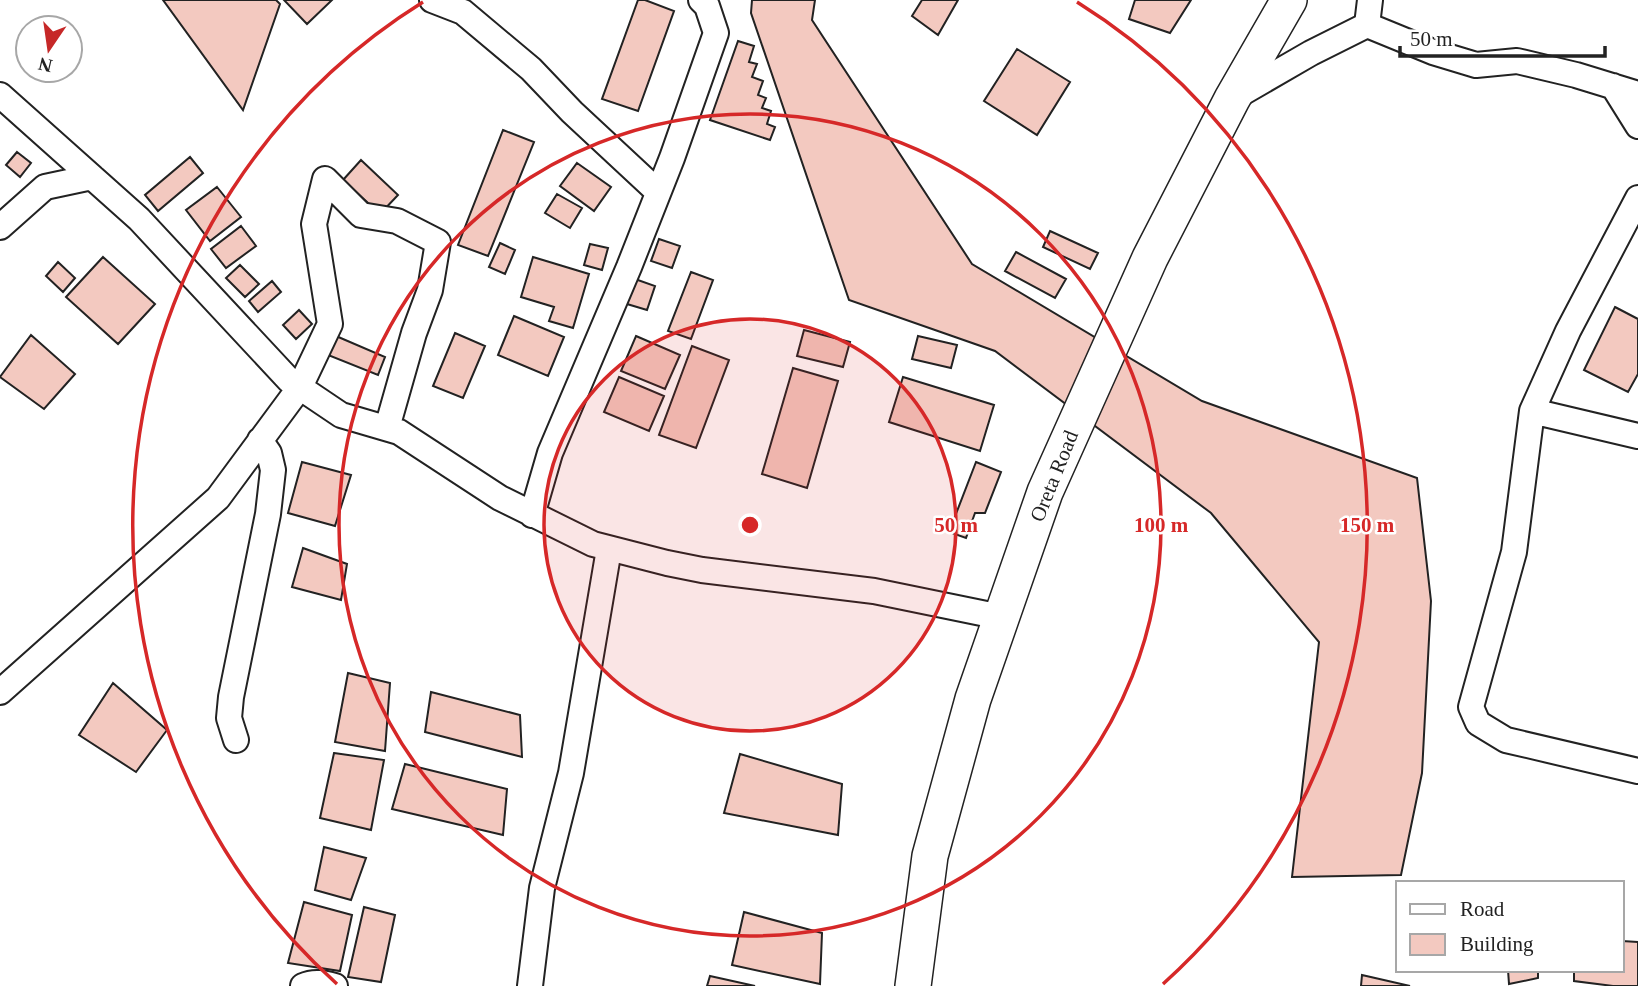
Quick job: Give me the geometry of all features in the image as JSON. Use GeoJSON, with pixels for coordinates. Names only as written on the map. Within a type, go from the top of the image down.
{"type":"FeatureCollection","features":[{"type":"Feature","properties":{"kind":"street"},"geometry":{"type":"LineString","coordinates":[[432,0],[463,12],[531,69],[572,112],[658,192]]}},
{"type":"Feature","properties":{"kind":"street"},"geometry":{"type":"LineString","coordinates":[[532,515],[550,453],[592,358],[658,192],[716,33],[707,6],[701,0]]}},
{"type":"Feature","properties":{"kind":"street"},"geometry":{"type":"LineString","coordinates":[[1367,25],[1370,0]]}},
{"type":"Feature","properties":{"kind":"street","name":"Oreta Road"},"geometry":{"type":"LineString","coordinates":[[913,986],[930,856],[973,699],[1051,480],[1150,258],[1283,1]]}},
{"type":"Feature","properties":{"kind":"street"},"geometry":{"type":"LineString","coordinates":[[1232,99],[1311,53],[1367,25],[1433,52],[1476,65],[1517,61],[1638,94]]}},
{"type":"Feature","properties":{"kind":"street"},"geometry":{"type":"LineString","coordinates":[[1613,86],[1638,126]]}},
{"type":"Feature","properties":{"kind":"street"},"geometry":{"type":"LineString","coordinates":[[0,95],[139,219],[280,371],[300,387],[341,415],[399,432],[500,498],[532,515],[593,544],[702,570],[874,591],[1001,617]]}},
{"type":"Feature","properties":{"kind":"street"},"geometry":{"type":"LineString","coordinates":[[45,187],[57,145]]}},
{"type":"Feature","properties":{"kind":"street"},"geometry":{"type":"LineString","coordinates":[[0,227],[45,187],[92,177]]}},
{"type":"Feature","properties":{"kind":"street"},"geometry":{"type":"LineString","coordinates":[[0,692],[218,498],[300,387],[330,324],[314,224],[325,179],[361,215],[397,221],[438,242],[430,290],[414,333],[387,428]]}},
{"type":"Feature","properties":{"kind":"street"},"geometry":{"type":"LineString","coordinates":[[1638,198],[1568,331],[1532,411],[1514,552],[1471,707],[1478,723],[1506,740],[1638,771]]}},
{"type":"Feature","properties":{"kind":"street"},"geometry":{"type":"LineString","coordinates":[[1532,411],[1638,436]]}},
{"type":"Feature","properties":{"kind":"street"},"geometry":{"type":"LineString","coordinates":[[236,740],[229,718],[230,698],[265,533],[273,470],[269,453],[261,440]]}},
{"type":"Feature","properties":{"kind":"street"},"geometry":{"type":"LineString","coordinates":[[530,986],[542,888],[571,773],[609,549]]}},
{"type":"Feature","properties":{"kind":"street"},"geometry":{"type":"LineString","coordinates":[[303,986],[321,983],[335,986]]}},
{"type":"Feature","properties":{"kind":"building"},"geometry":{"type":"Polygon","coordinates":[[[163,0],[276,0],[280,4],[243,110],[163,0]]]}},
{"type":"Feature","properties":{"kind":"building"},"geometry":{"type":"Polygon","coordinates":[[[284,0],[332,0],[307,24],[284,0]]]}},
{"type":"Feature","properties":{"kind":"building"},"geometry":{"type":"Polygon","coordinates":[[[638,0],[674,11],[638,111],[602,99],[638,0]]]}},
{"type":"Feature","properties":{"kind":"building"},"geometry":{"type":"Polygon","coordinates":[[[752,0],[815,0],[812,20],[972,264],[1202,401],[1417,478],[1431,601],[1422,773],[1401,875],[1292,877],[1319,642],[1211,513],[995,351],[849,300],[751,13],[752,0]]]}},
{"type":"Feature","properties":{"kind":"building"},"geometry":{"type":"Polygon","coordinates":[[[922,0],[958,0],[938,35],[912,16],[922,0]]]}},
{"type":"Feature","properties":{"kind":"building"},"geometry":{"type":"Polygon","coordinates":[[[1135,0],[1191,0],[1170,33],[1129,19],[1135,0]]]}},
{"type":"Feature","properties":{"kind":"building"},"geometry":{"type":"Polygon","coordinates":[[[738,41],[754,46],[749,62],[757,64],[752,77],[763,81],[758,95],[766,98],[762,108],[771,111],[767,124],[775,127],[770,140],[710,120],[738,41]]]}},
{"type":"Feature","properties":{"kind":"building"},"geometry":{"type":"Polygon","coordinates":[[[1017,49],[1070,82],[1037,135],[984,101],[1017,49]]]}},
{"type":"Feature","properties":{"kind":"building"},"geometry":{"type":"Polygon","coordinates":[[[503,130],[534,142],[488,256],[458,245],[503,130]]]}},
{"type":"Feature","properties":{"kind":"building"},"geometry":{"type":"Polygon","coordinates":[[[17,152],[31,163],[20,177],[6,165],[17,152]]]}},
{"type":"Feature","properties":{"kind":"building"},"geometry":{"type":"Polygon","coordinates":[[[190,157],[203,173],[158,211],[145,195],[190,157]]]}},
{"type":"Feature","properties":{"kind":"building"},"geometry":{"type":"Polygon","coordinates":[[[361,160],[398,195],[380,214],[343,180],[361,160]]]}},
{"type":"Feature","properties":{"kind":"building"},"geometry":{"type":"Polygon","coordinates":[[[577,163],[611,187],[594,211],[560,186],[577,163]]]}},
{"type":"Feature","properties":{"kind":"building"},"geometry":{"type":"Polygon","coordinates":[[[217,187],[241,217],[210,241],[186,210],[217,187]]]}},
{"type":"Feature","properties":{"kind":"building"},"geometry":{"type":"Polygon","coordinates":[[[557,194],[582,208],[570,228],[545,213],[557,194]]]}},
{"type":"Feature","properties":{"kind":"building"},"geometry":{"type":"Polygon","coordinates":[[[241,226],[256,246],[226,268],[211,249],[241,226]]]}},
{"type":"Feature","properties":{"kind":"building"},"geometry":{"type":"Polygon","coordinates":[[[1050,231],[1098,253],[1090,269],[1043,247],[1050,231]]]}},
{"type":"Feature","properties":{"kind":"building"},"geometry":{"type":"Polygon","coordinates":[[[659,239],[680,246],[672,268],[651,261],[659,239]]]}},
{"type":"Feature","properties":{"kind":"building"},"geometry":{"type":"Polygon","coordinates":[[[500,243],[515,250],[505,274],[489,267],[500,243]]]}},
{"type":"Feature","properties":{"kind":"building"},"geometry":{"type":"Polygon","coordinates":[[[590,244],[608,248],[602,270],[584,265],[590,244]]]}},
{"type":"Feature","properties":{"kind":"building"},"geometry":{"type":"Polygon","coordinates":[[[1016,252],[1066,279],[1055,298],[1005,271],[1016,252]]]}},
{"type":"Feature","properties":{"kind":"building"},"geometry":{"type":"Polygon","coordinates":[[[103,257],[155,304],[118,344],[66,297],[103,257]]]}},
{"type":"Feature","properties":{"kind":"building"},"geometry":{"type":"Polygon","coordinates":[[[533,257],[589,274],[573,328],[549,321],[554,307],[521,297],[533,257]]]}},
{"type":"Feature","properties":{"kind":"building"},"geometry":{"type":"Polygon","coordinates":[[[58,262],[75,278],[63,292],[46,276],[58,262]]]}},
{"type":"Feature","properties":{"kind":"building"},"geometry":{"type":"Polygon","coordinates":[[[240,265],[259,284],[245,297],[226,278],[240,265]]]}},
{"type":"Feature","properties":{"kind":"building"},"geometry":{"type":"Polygon","coordinates":[[[691,272],[713,280],[691,339],[668,331],[691,272]]]}},
{"type":"Feature","properties":{"kind":"building"},"geometry":{"type":"Polygon","coordinates":[[[635,279],[655,286],[647,310],[627,304],[635,279]]]}},
{"type":"Feature","properties":{"kind":"building"},"geometry":{"type":"Polygon","coordinates":[[[272,281],[281,292],[258,312],[249,301],[272,281]]]}},
{"type":"Feature","properties":{"kind":"building"},"geometry":{"type":"Polygon","coordinates":[[[1615,307],[1638,319],[1638,374],[1628,392],[1584,370],[1615,307]]]}},
{"type":"Feature","properties":{"kind":"building"},"geometry":{"type":"Polygon","coordinates":[[[299,310],[312,324],[296,339],[283,325],[299,310]]]}},
{"type":"Feature","properties":{"kind":"building"},"geometry":{"type":"Polygon","coordinates":[[[514,316],[564,337],[548,376],[498,355],[514,316]]]}},
{"type":"Feature","properties":{"kind":"building"},"geometry":{"type":"Polygon","coordinates":[[[804,330],[850,342],[843,367],[797,356],[804,330]]]}},
{"type":"Feature","properties":{"kind":"building"},"geometry":{"type":"Polygon","coordinates":[[[455,333],[485,346],[463,398],[433,386],[455,333]]]}},
{"type":"Feature","properties":{"kind":"building"},"geometry":{"type":"Polygon","coordinates":[[[31,335],[75,374],[44,409],[0,377],[31,335]]]}},
{"type":"Feature","properties":{"kind":"building"},"geometry":{"type":"Polygon","coordinates":[[[336,336],[385,357],[378,375],[328,355],[336,336]]]}},
{"type":"Feature","properties":{"kind":"building"},"geometry":{"type":"Polygon","coordinates":[[[636,336],[680,355],[665,389],[621,371],[636,336]]]}},
{"type":"Feature","properties":{"kind":"building"},"geometry":{"type":"Polygon","coordinates":[[[918,336],[957,345],[951,368],[912,359],[918,336]]]}},
{"type":"Feature","properties":{"kind":"building"},"geometry":{"type":"Polygon","coordinates":[[[692,346],[729,360],[696,448],[659,435],[692,346]]]}},
{"type":"Feature","properties":{"kind":"building"},"geometry":{"type":"Polygon","coordinates":[[[793,368],[838,381],[807,488],[762,474],[793,368]]]}},
{"type":"Feature","properties":{"kind":"building"},"geometry":{"type":"Polygon","coordinates":[[[619,377],[664,396],[649,431],[604,412],[619,377]]]}},
{"type":"Feature","properties":{"kind":"building"},"geometry":{"type":"Polygon","coordinates":[[[903,377],[994,405],[980,451],[889,422],[903,377]]]}},
{"type":"Feature","properties":{"kind":"building"},"geometry":{"type":"Polygon","coordinates":[[[302,462],[351,475],[335,526],[288,513],[302,462]]]}},
{"type":"Feature","properties":{"kind":"building"},"geometry":{"type":"Polygon","coordinates":[[[976,462],[1001,472],[985,513],[975,513],[966,538],[949,532],[976,462]]]}},
{"type":"Feature","properties":{"kind":"building"},"geometry":{"type":"Polygon","coordinates":[[[303,548],[347,564],[341,600],[292,587],[303,548]]]}},
{"type":"Feature","properties":{"kind":"building"},"geometry":{"type":"Polygon","coordinates":[[[348,673],[390,683],[385,751],[335,742],[348,673]]]}},
{"type":"Feature","properties":{"kind":"building"},"geometry":{"type":"Polygon","coordinates":[[[113,683],[167,730],[136,772],[79,735],[113,683]]]}},
{"type":"Feature","properties":{"kind":"building"},"geometry":{"type":"Polygon","coordinates":[[[431,692],[520,715],[522,757],[425,732],[431,692]]]}},
{"type":"Feature","properties":{"kind":"building"},"geometry":{"type":"Polygon","coordinates":[[[334,753],[384,760],[371,830],[320,818],[334,753]]]}},
{"type":"Feature","properties":{"kind":"building"},"geometry":{"type":"Polygon","coordinates":[[[740,754],[842,784],[838,835],[724,813],[740,754]]]}},
{"type":"Feature","properties":{"kind":"building"},"geometry":{"type":"Polygon","coordinates":[[[405,764],[507,789],[503,835],[392,809],[405,764]]]}},
{"type":"Feature","properties":{"kind":"building"},"geometry":{"type":"Polygon","coordinates":[[[324,847],[366,858],[351,900],[315,890],[324,847]]]}},
{"type":"Feature","properties":{"kind":"building"},"geometry":{"type":"Polygon","coordinates":[[[304,902],[352,915],[340,971],[288,963],[304,902]]]}},
{"type":"Feature","properties":{"kind":"building"},"geometry":{"type":"Polygon","coordinates":[[[364,907],[395,915],[381,982],[348,977],[364,907]]]}},
{"type":"Feature","properties":{"kind":"building"},"geometry":{"type":"Polygon","coordinates":[[[744,912],[822,933],[820,984],[732,965],[744,912]]]}},
{"type":"Feature","properties":{"kind":"building"},"geometry":{"type":"Polygon","coordinates":[[[1624,941],[1638,942],[1638,986],[1574,981],[1574,972],[1624,972],[1624,941]]]}},
{"type":"Feature","properties":{"kind":"building"},"geometry":{"type":"Polygon","coordinates":[[[1508,972],[1538,972],[1538,978],[1509,984],[1508,972]]]}},
{"type":"Feature","properties":{"kind":"building"},"geometry":{"type":"Polygon","coordinates":[[[1362,975],[1410,986],[1361,986],[1362,975]]]}},
{"type":"Feature","properties":{"kind":"building"},"geometry":{"type":"Polygon","coordinates":[[[710,976],[755,986],[707,986],[710,976]]]}}]}
